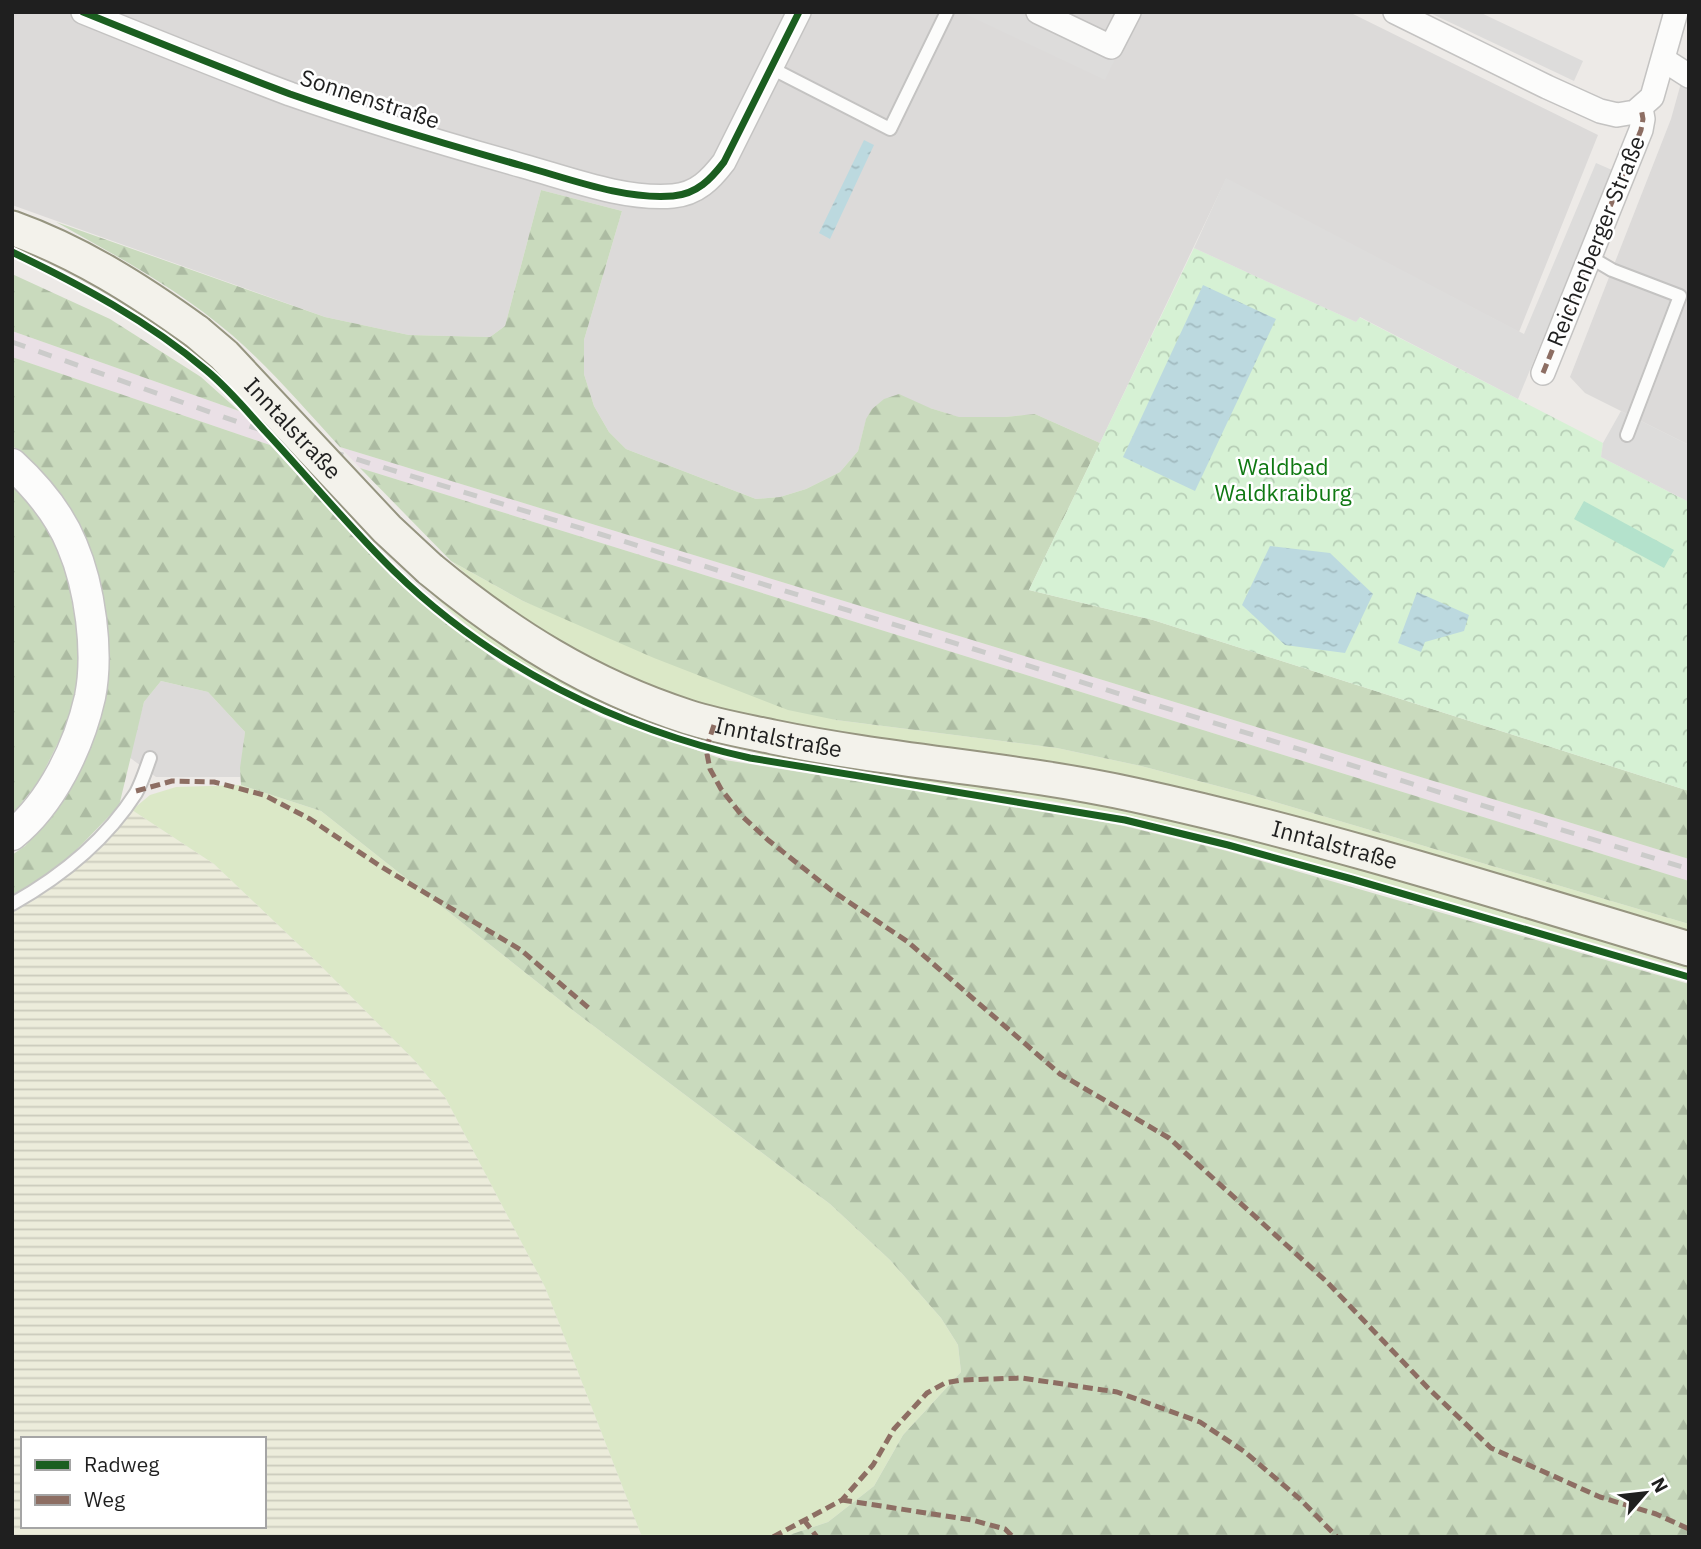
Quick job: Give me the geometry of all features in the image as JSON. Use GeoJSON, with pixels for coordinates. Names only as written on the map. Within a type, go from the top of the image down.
{"type":"FeatureCollection","features":[{"type":"Feature","properties":{"kind":"main road","name":"Inntalstraße"},"geometry":{"type":"LineString","coordinates":[[12,228],[86,260],[156,302],[197,332],[224,355],[387,529],[430,569],[494,620],[552,658],[608,685],[687,717],[827,748],[1053,780],[1132,794],[1226,816],[1355,850],[1689,949]]}},
{"type":"Feature","properties":{"kind":"street","name":"Sonnenstraße"},"geometry":{"type":"LineString","coordinates":[[83,12],[290,93],[373,122],[557,176],[653,196],[687,194],[714,175],[724,162],[799,12]]}},
{"type":"Feature","properties":{"kind":"street"},"geometry":{"type":"LineString","coordinates":[[1038,12],[1111,47],[1129,12]]}},
{"type":"Feature","properties":{"kind":"street","name":"Reichenberger Straße"},"geometry":{"type":"LineString","coordinates":[[1395,12],[1600,111],[1616,115],[1628,115],[1641,108],[1652,97],[1676,12]]}},
{"type":"Feature","properties":{"kind":"street"},"geometry":{"type":"LineString","coordinates":[[1664,60],[1689,76]]}},
{"type":"Feature","properties":{"kind":"street","name":"Reichenberger Straße"},"geometry":{"type":"LineString","coordinates":[[1543,373],[1641,130],[1641,108]]}},
{"type":"Feature","properties":{"kind":"street"},"geometry":{"type":"LineString","coordinates":[[12,464],[50,505],[72,544],[88,603],[92,649],[90,696],[68,757],[49,793],[34,814],[12,835]]}},
{"type":"Feature","properties":{"kind":"lane"},"geometry":{"type":"LineString","coordinates":[[771,68],[890,129],[947,12]]}},
{"type":"Feature","properties":{"kind":"lane"},"geometry":{"type":"LineString","coordinates":[[1590,257],[1612,270],[1680,296],[1627,435]]}},
{"type":"Feature","properties":{"kind":"lane"},"geometry":{"type":"LineString","coordinates":[[12,904],[46,885],[81,856],[136,792],[150,758]]}},
{"type":"Feature","properties":{"kind":"shaded area"},"geometry":{"type":"Polygon","coordinates":[[[12,12],[1349,12],[1598,135],[1519,332],[1226,179],[1100,443],[1035,414],[958,417],[930,408],[866,420],[858,451],[840,472],[806,489],[780,497],[756,499],[626,449],[609,432],[594,406],[584,374],[584,340],[622,211],[541,190],[505,326],[490,337],[409,335],[325,317],[12,205],[12,12]]]}},
{"type":"Feature","properties":{"kind":"shaded area"},"geometry":{"type":"Polygon","coordinates":[[[961,12],[1016,12],[1115,59],[1105,80],[961,12]]]}},
{"type":"Feature","properties":{"kind":"shaded area"},"geometry":{"type":"Polygon","coordinates":[[[1428,12],[1479,12],[1583,61],[1574,81],[1428,12]]]}},
{"type":"Feature","properties":{"kind":"shaded area"},"geometry":{"type":"Polygon","coordinates":[[[1689,54],[1689,445],[1585,393],[1570,377],[1671,119],[1689,54]]]}},
{"type":"Feature","properties":{"kind":"shaded area"},"geometry":{"type":"Polygon","coordinates":[[[1596,163],[1612,170],[1518,399],[1360,317],[1356,322],[1194,248],[1226,178],[1524,334],[1596,163]]]}},
{"type":"Feature","properties":{"kind":"shaded area"},"geometry":{"type":"Polygon","coordinates":[[[12,331],[239,411],[270,445],[12,357],[12,331]]]}},
{"type":"Feature","properties":{"kind":"shaded area"},"geometry":{"type":"Polygon","coordinates":[[[1621,411],[1689,445],[1689,502],[1601,457],[1603,443],[1621,411]]]}},
{"type":"Feature","properties":{"kind":"shaded area"},"geometry":{"type":"Polygon","coordinates":[[[340,447],[1689,859],[1689,881],[360,468],[340,447]]]}},
{"type":"Feature","properties":{"kind":"shaded area"},"geometry":{"type":"Polygon","coordinates":[[[161,681],[208,692],[245,732],[240,777],[156,777],[129,757],[144,702],[161,681]]]}},
{"type":"Feature","properties":{"kind":"green space"},"geometry":{"type":"Polygon","coordinates":[[[541,190],[622,211],[584,340],[584,374],[594,406],[609,432],[626,449],[756,499],[780,497],[806,489],[840,472],[858,451],[866,419],[872,409],[884,399],[899,394],[959,417],[1035,414],[1100,443],[1029,590],[1153,620],[1689,791],[1689,859],[340,447],[260,362],[211,318],[147,274],[56,222],[325,317],[409,335],[490,337],[505,326],[541,190]]]}},
{"type":"Feature","properties":{"kind":"green space","name":"Waldbad Waldkraiburg"},"geometry":{"type":"Polygon","coordinates":[[[1194,248],[1356,322],[1359,317],[1603,443],[1601,457],[1689,502],[1689,791],[1153,620],[1029,590],[1194,248]]]}},
{"type":"Feature","properties":{"kind":"green space"},"geometry":{"type":"Polygon","coordinates":[[[12,274],[110,319],[201,377],[239,411],[12,331],[12,274]]]}},
{"type":"Feature","properties":{"kind":"green space"},"geometry":{"type":"Polygon","coordinates":[[[12,357],[270,445],[391,576],[453,628],[501,664],[601,717],[725,760],[1050,812],[1124,826],[1227,851],[1689,984],[1689,1537],[783,1537],[828,1522],[874,1486],[903,1435],[961,1372],[958,1345],[941,1318],[890,1260],[830,1204],[575,1012],[321,811],[241,785],[240,768],[245,732],[208,692],[161,681],[144,702],[119,806],[57,870],[12,898],[12,855],[25,846],[51,816],[72,779],[97,716],[107,682],[108,652],[68,509],[47,478],[12,445],[12,357]]]}},
{"type":"Feature","properties":{"kind":"green space"},"geometry":{"type":"Polygon","coordinates":[[[360,468],[1689,881],[1689,924],[1248,794],[1141,766],[1057,748],[836,720],[788,710],[654,658],[523,601],[451,561],[360,468]]]}},
{"type":"Feature","properties":{"kind":"green space"},"geometry":{"type":"Polygon","coordinates":[[[12,485],[32,505],[54,542],[67,575],[79,641],[78,675],[72,715],[39,781],[12,815],[12,485]]]}},
{"type":"Feature","properties":{"kind":"green space"},"geometry":{"type":"Polygon","coordinates":[[[1584,501],[1674,550],[1664,568],[1574,519],[1584,501]]]}},
{"type":"Feature","properties":{"kind":"green space"},"geometry":{"type":"Polygon","coordinates":[[[451,561],[523,601],[836,720],[1057,748],[1141,766],[1248,794],[1689,924],[1689,934],[765,721],[703,703],[611,670],[553,641],[516,616],[451,561]]]}},
{"type":"Feature","properties":{"kind":"green space"},"geometry":{"type":"Polygon","coordinates":[[[401,566],[464,614],[607,700],[679,733],[591,698],[528,667],[480,635],[401,566]]]}},
{"type":"Feature","properties":{"kind":"green space"},"geometry":{"type":"Polygon","coordinates":[[[764,750],[1052,795],[1232,832],[1689,963],[1689,970],[1230,839],[1051,801],[751,755],[764,750]]]}},
{"type":"Feature","properties":{"kind":"green space"},"geometry":{"type":"Polygon","coordinates":[[[241,785],[321,811],[575,1012],[830,1204],[890,1260],[941,1318],[958,1345],[961,1372],[903,1435],[874,1486],[828,1522],[783,1537],[642,1537],[545,1287],[445,1097],[415,1061],[319,964],[214,864],[132,810],[150,795],[176,787],[241,785]]]}},
{"type":"Feature","properties":{"kind":"green space"},"geometry":{"type":"Polygon","coordinates":[[[132,810],[214,864],[319,964],[415,1061],[445,1097],[545,1287],[642,1537],[12,1537],[12,910],[67,875],[132,810]]]}},
{"type":"Feature","properties":{"kind":"water"},"geometry":{"type":"Polygon","coordinates":[[[864,140],[874,145],[830,239],[819,233],[864,140]]]}},
{"type":"Feature","properties":{"kind":"water"},"geometry":{"type":"Polygon","coordinates":[[[1203,285],[1276,319],[1195,491],[1123,457],[1203,285]]]}},
{"type":"Feature","properties":{"kind":"water"},"geometry":{"type":"Polygon","coordinates":[[[1270,546],[1330,553],[1373,594],[1345,653],[1285,645],[1242,605],[1270,546]]]}},
{"type":"Feature","properties":{"kind":"water"},"geometry":{"type":"Polygon","coordinates":[[[1417,592],[1469,615],[1464,631],[1425,642],[1421,652],[1398,643],[1417,592]]]}},
{"type":"Feature","properties":{"kind":"railway"},"geometry":{"type":"LineString","coordinates":[[12,342],[252,427],[1689,869]]}},
{"type":"Feature","properties":{"kind":"marked path"},"geometry":{"type":"LineString","coordinates":[[1543,373],[1641,130],[1641,108]]}},
{"type":"Feature","properties":{"kind":"marked path"},"geometry":{"type":"LineString","coordinates":[[714,725],[706,749],[710,769],[721,789],[743,817],[831,890],[908,942],[1060,1074],[1169,1138],[1327,1282],[1428,1388],[1491,1448],[1600,1497],[1656,1514],[1689,1529]]}},
{"type":"Feature","properties":{"kind":"marked path"},"geometry":{"type":"LineString","coordinates":[[136,791],[172,781],[214,782],[264,795],[310,819],[380,866],[521,950],[591,1010]]}},
{"type":"Feature","properties":{"kind":"marked path"},"geometry":{"type":"LineString","coordinates":[[773,1537],[842,1500],[873,1465],[894,1429],[927,1393],[945,1383],[961,1380],[1022,1378],[1117,1392],[1200,1422],[1245,1452],[1301,1500],[1337,1537]]}},
{"type":"Feature","properties":{"kind":"marked path"},"geometry":{"type":"LineString","coordinates":[[842,1500],[972,1520],[1005,1529],[1013,1537]]}},
{"type":"Feature","properties":{"kind":"marked path"},"geometry":{"type":"LineString","coordinates":[[804,1520],[817,1537]]}},
{"type":"Feature","properties":{"kind":"cycle path"},"geometry":{"type":"LineString","coordinates":[[83,12],[264,84],[348,114],[578,182],[616,192],[654,196],[682,195],[696,189],[724,162],[799,12]]}},
{"type":"Feature","properties":{"kind":"cycle path"},"geometry":{"type":"LineString","coordinates":[[12,252],[113,305],[184,352],[229,392],[361,537],[432,605],[515,664],[605,711],[701,746],[750,758],[1125,820],[1228,845],[1689,977]]}}]}
